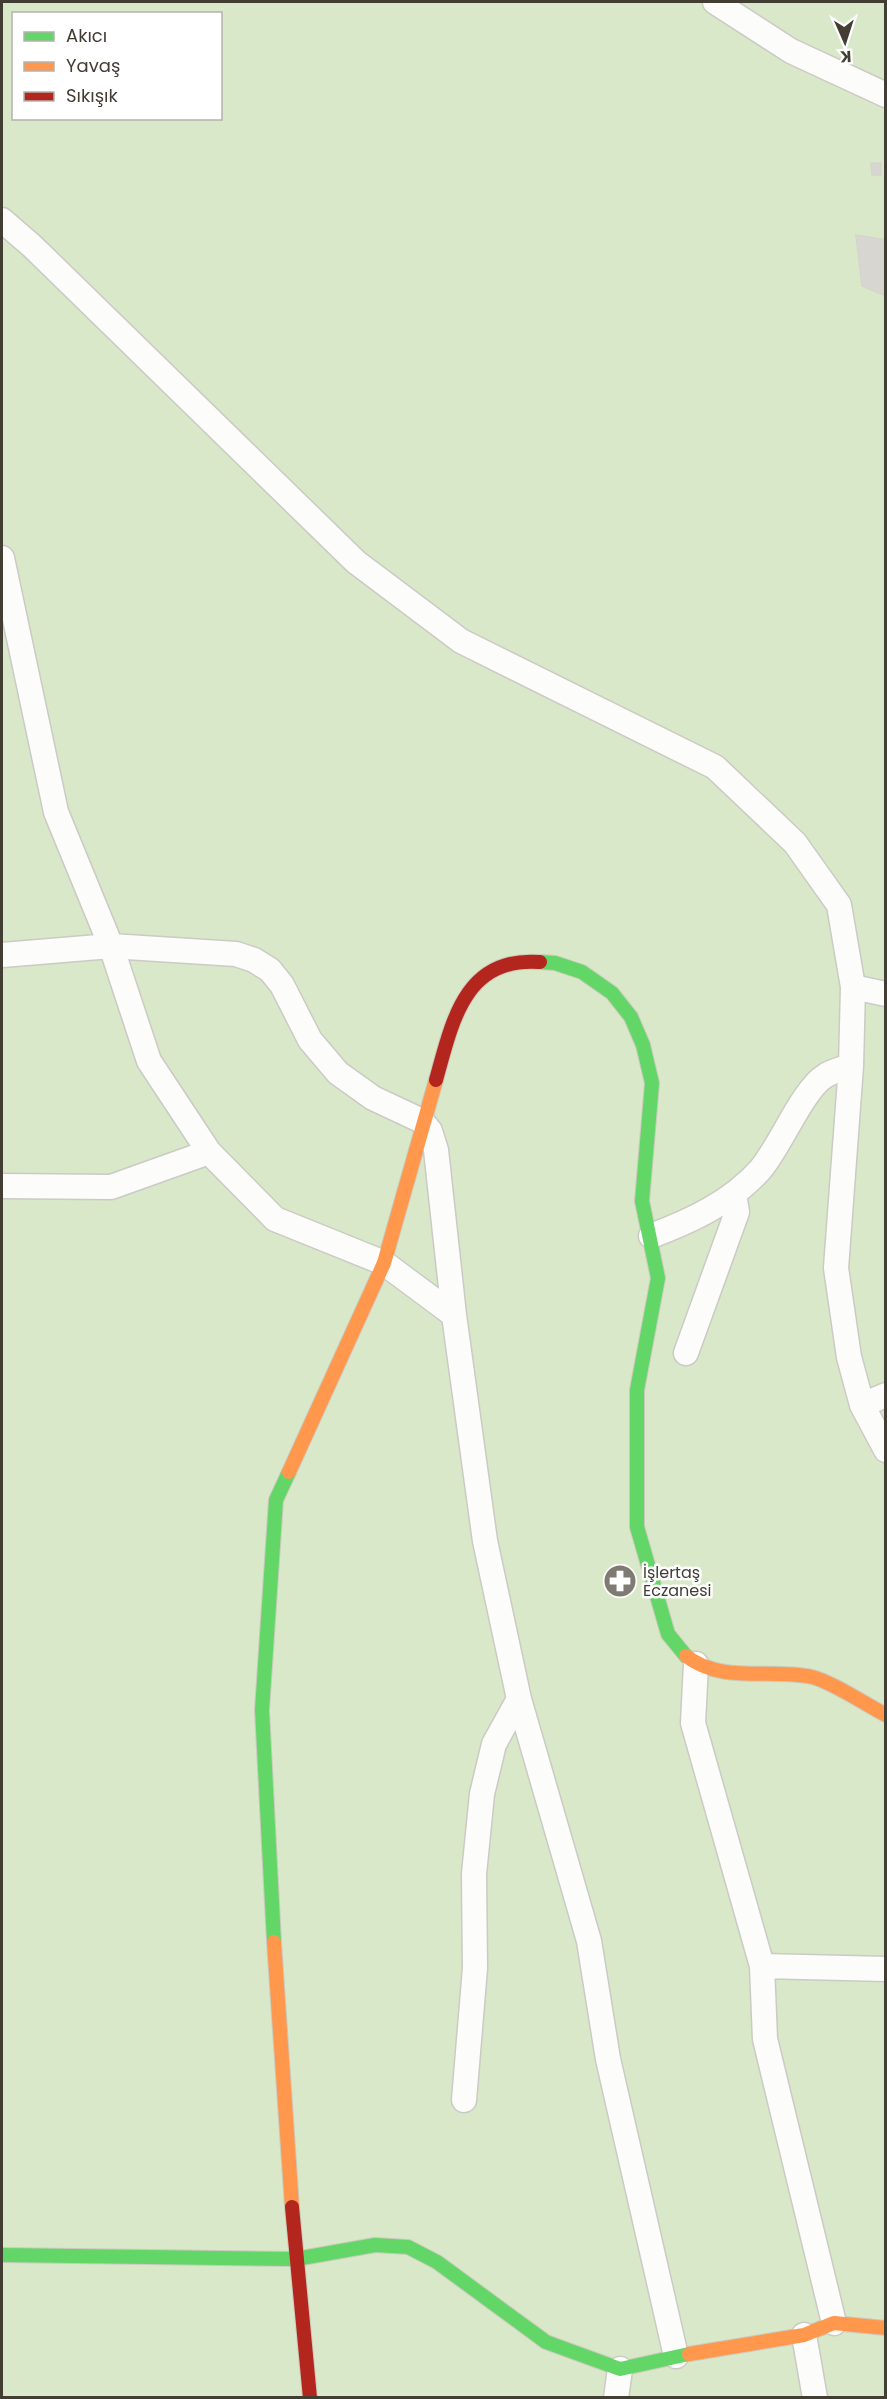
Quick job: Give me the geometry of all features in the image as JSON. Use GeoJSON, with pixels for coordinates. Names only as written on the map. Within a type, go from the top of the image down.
{"type":"FeatureCollection","features":[{"type":"Feature","properties":{"kind":"street"},"geometry":{"type":"LineString","coordinates":[[715,2],[791,51],[885,95]]}},
{"type":"Feature","properties":{"kind":"street"},"geometry":{"type":"LineString","coordinates":[[2,220],[32,246],[356,562],[461,641],[715,767],[795,843],[839,905],[853,987],[851,1066],[836,1268],[849,1357],[862,1405],[885,1449]]}},
{"type":"Feature","properties":{"kind":"street"},"geometry":{"type":"LineString","coordinates":[[2,558],[56,812],[111,946],[149,1061],[209,1152],[275,1219],[384,1263],[454,1315]]}},
{"type":"Feature","properties":{"kind":"street"},"geometry":{"type":"LineString","coordinates":[[2,955],[111,946],[236,954],[254,960],[270,970],[282,985],[309,1040],[338,1073],[373,1098],[422,1121],[430,1131],[436,1150],[454,1315],[485,1541],[519,1699],[589,1941],[608,2059],[676,2356]]}},
{"type":"Feature","properties":{"kind":"street"},"geometry":{"type":"LineString","coordinates":[[310,2397],[296,2259],[273,1920],[262,1710],[276,1500],[384,1263],[422,1121],[454,1015],[465,995],[480,979],[500,967],[527,961],[555,963],[582,972],[612,993],[631,1017],[643,1045],[652,1083],[642,1201],[658,1278],[637,1390],[637,1527],[668,1634],[679,1651],[696,1664],[715,1671],[813,1677],[885,1715]]}},
{"type":"Feature","properties":{"kind":"street"},"geometry":{"type":"LineString","coordinates":[[853,987],[885,994]]}},
{"type":"Feature","properties":{"kind":"street"},"geometry":{"type":"LineString","coordinates":[[651,1236],[687,1223],[734,1194],[774,1152],[814,1084],[824,1076],[851,1066]]}},
{"type":"Feature","properties":{"kind":"street"},"geometry":{"type":"LineString","coordinates":[[2,1186],[111,1187],[209,1152]]}},
{"type":"Feature","properties":{"kind":"street"},"geometry":{"type":"LineString","coordinates":[[686,1353],[737,1212],[734,1194]]}},
{"type":"Feature","properties":{"kind":"street"},"geometry":{"type":"LineString","coordinates":[[862,1405],[885,1395]]}},
{"type":"Feature","properties":{"kind":"street"},"geometry":{"type":"LineString","coordinates":[[696,1664],[693,1723],[762,1966],[765,2039],[834,2323]]}},
{"type":"Feature","properties":{"kind":"street"},"geometry":{"type":"LineString","coordinates":[[464,2100],[475,1968],[474,1874],[482,1794],[494,1744],[519,1699]]}},
{"type":"Feature","properties":{"kind":"street"},"geometry":{"type":"LineString","coordinates":[[762,1966],[885,1969]]}},
{"type":"Feature","properties":{"kind":"street"},"geometry":{"type":"LineString","coordinates":[[2,2255],[296,2259],[375,2246],[408,2247],[436,2262],[546,2342],[620,2369],[676,2356],[804,2335],[834,2323],[885,2328]]}},
{"type":"Feature","properties":{"kind":"street"},"geometry":{"type":"LineString","coordinates":[[804,2335],[816,2397]]}},
{"type":"Feature","properties":{"kind":"street"},"geometry":{"type":"LineString","coordinates":[[616,2397],[620,2369]]}},
{"type":"Feature","properties":{"kind":"green space"},"geometry":{"type":"Polygon","coordinates":[[[2,2],[885,2],[885,2397],[2,2398],[2,2]]]}},
{"type":"Feature","properties":{"kind":"building"},"geometry":{"type":"Polygon","coordinates":[[[871,163],[881,163],[881,175],[872,175],[871,163]]]}},
{"type":"Feature","properties":{"kind":"building"},"geometry":{"type":"Polygon","coordinates":[[[856,235],[886,240],[886,296],[862,286],[856,235]]]}},
{"type":"Feature","properties":{"kind":"traffic: fast"},"geometry":{"type":"LineString","coordinates":[[540,962],[555,963],[582,972],[612,993],[631,1017],[643,1045],[652,1083],[642,1201],[658,1278],[637,1390],[637,1527],[668,1634],[686,1656]]}},
{"type":"Feature","properties":{"kind":"traffic: fast"},"geometry":{"type":"LineString","coordinates":[[274,1942],[262,1710],[276,1500],[289,1472]]}},
{"type":"Feature","properties":{"kind":"traffic: fast"},"geometry":{"type":"LineString","coordinates":[[2,2255],[296,2259],[375,2245],[408,2247],[437,2262],[546,2342],[620,2369],[689,2354]]}},
{"type":"Feature","properties":{"kind":"traffic: slow"},"geometry":{"type":"LineString","coordinates":[[289,1472],[384,1263],[436,1080]]}},
{"type":"Feature","properties":{"kind":"traffic: slow"},"geometry":{"type":"LineString","coordinates":[[686,1656],[700,1665],[731,1673],[796,1675],[820,1679],[886,1715]]}},
{"type":"Feature","properties":{"kind":"traffic: slow"},"geometry":{"type":"LineString","coordinates":[[274,1942],[292,2207]]}},
{"type":"Feature","properties":{"kind":"traffic: slow"},"geometry":{"type":"LineString","coordinates":[[689,2354],[804,2335],[834,2323],[886,2328]]}},
{"type":"Feature","properties":{"kind":"traffic: jam"},"geometry":{"type":"LineString","coordinates":[[436,1080],[456,1016],[466,997],[478,982],[494,970],[514,963],[540,962]]}},
{"type":"Feature","properties":{"kind":"traffic: jam"},"geometry":{"type":"LineString","coordinates":[[292,2207],[310,2398]]}},
{"type":"Feature","properties":{"kind":"place","name":"İşlertaş Eczanesi"},"geometry":{"type":"Point","coordinates":[620,1581]}}]}
